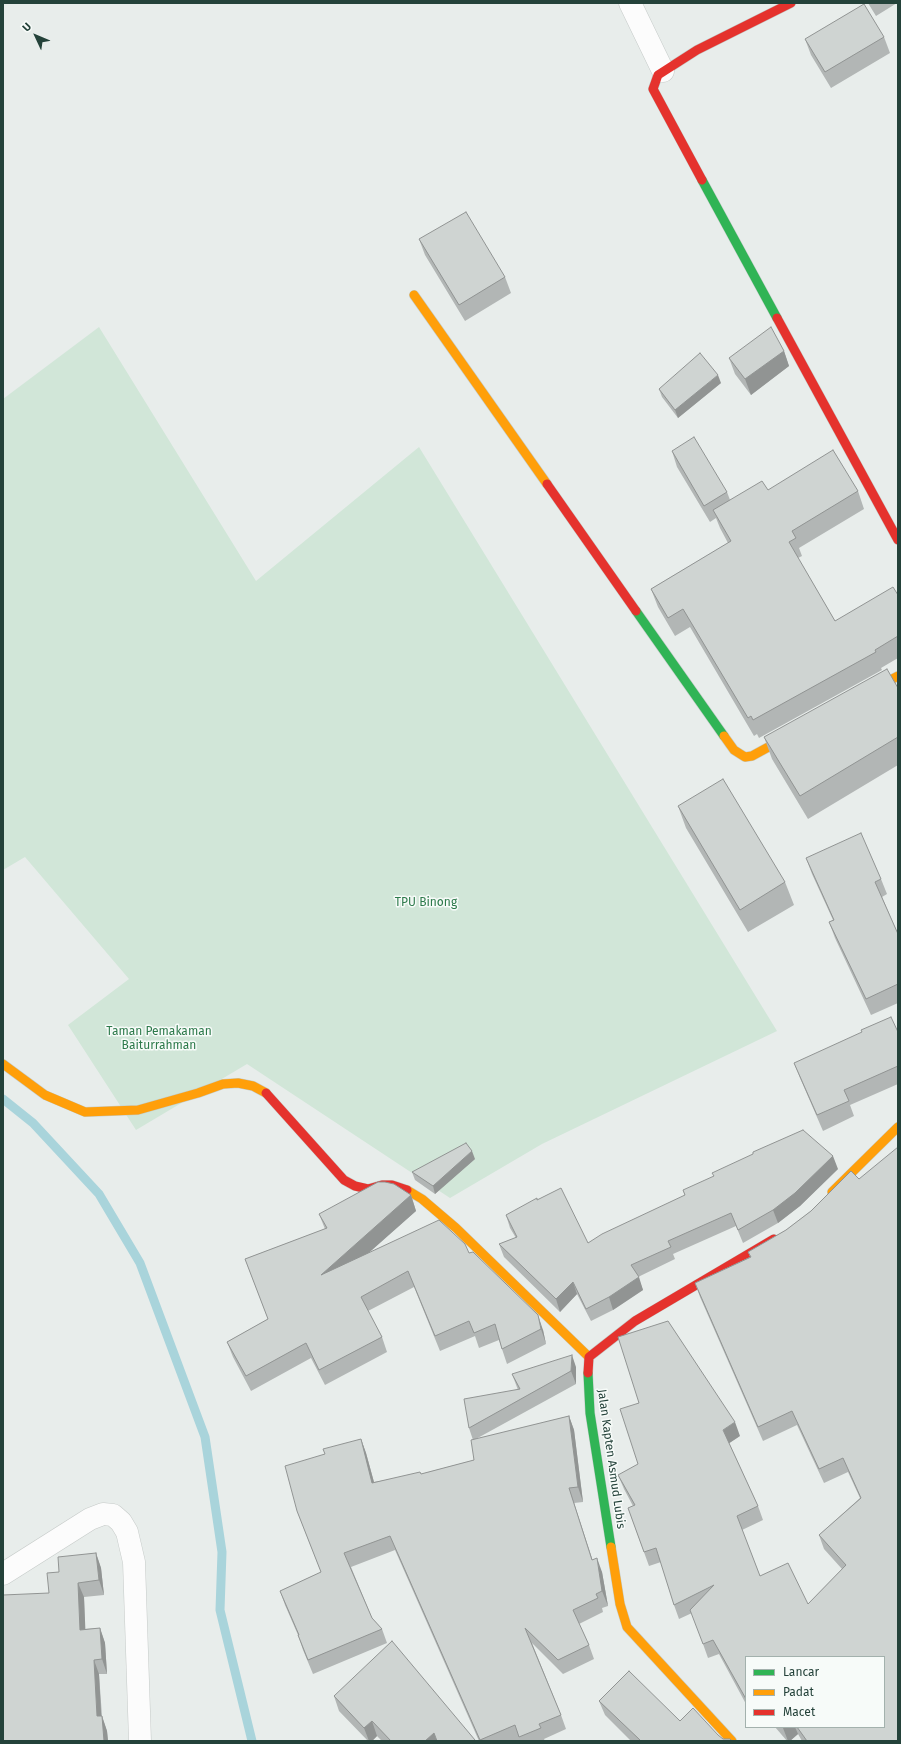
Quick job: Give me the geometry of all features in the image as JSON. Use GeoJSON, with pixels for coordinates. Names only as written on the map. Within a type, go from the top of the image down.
{"type":"FeatureCollection","features":[{"type":"Feature","properties":{"kind":"street"},"geometry":{"type":"LineString","coordinates":[[630,3],[663,71]]}},
{"type":"Feature","properties":{"kind":"street"},"geometry":{"type":"LineString","coordinates":[[791,3],[697,50],[663,71],[658,75],[653,89],[898,540]]}},
{"type":"Feature","properties":{"kind":"street"},"geometry":{"type":"LineString","coordinates":[[414,295],[734,750],[745,757],[752,756],[803,728]]}},
{"type":"Feature","properties":{"kind":"street"},"geometry":{"type":"LineString","coordinates":[[857,698],[898,676]]}},
{"type":"Feature","properties":{"kind":"street"},"geometry":{"type":"LineString","coordinates":[[3,1064],[45,1095],[85,1112],[138,1110],[198,1093],[223,1084],[238,1083],[253,1086],[269,1095],[328,1164],[344,1180],[355,1186],[368,1190],[382,1185],[392,1185],[404,1188],[422,1199],[456,1228],[589,1357],[635,1321],[785,1233]]}},
{"type":"Feature","properties":{"kind":"street"},"geometry":{"type":"LineString","coordinates":[[825,1199],[898,1127]]}},
{"type":"Feature","properties":{"kind":"street","name":"Jalan Kapten Asmud Lubis"},"geometry":{"type":"LineString","coordinates":[[589,1357],[588,1381],[590,1413],[620,1604],[627,1627],[732,1741]]}},
{"type":"Feature","properties":{"kind":"street"},"geometry":{"type":"LineString","coordinates":[[3,1574],[90,1518],[102,1514],[112,1515],[120,1522],[128,1532],[134,1562],[140,1741]]}},
{"type":"Feature","properties":{"kind":"green space","name":"TPU Binong"},"geometry":{"type":"Polygon","coordinates":[[[99,327],[256,581],[419,447],[777,1031],[542,1144],[450,1198],[247,1064],[136,1130],[68,1025],[129,979],[25,857],[3,870],[3,399],[99,327]]]}},
{"type":"Feature","properties":{"kind":"building"},"geometry":{"type":"Polygon","coordinates":[[[864,4],[884,37],[825,72],[805,39],[864,4]]]}},
{"type":"Feature","properties":{"kind":"building"},"geometry":{"type":"Polygon","coordinates":[[[466,212],[505,277],[459,305],[419,239],[466,212]]]}},
{"type":"Feature","properties":{"kind":"building"},"geometry":{"type":"Polygon","coordinates":[[[771,327],[784,351],[745,379],[729,358],[771,327]]]}},
{"type":"Feature","properties":{"kind":"building"},"geometry":{"type":"Polygon","coordinates":[[[700,353],[718,375],[675,410],[659,389],[700,353]]]}},
{"type":"Feature","properties":{"kind":"building"},"geometry":{"type":"Polygon","coordinates":[[[694,437],[727,492],[704,506],[672,451],[694,437]]]}},
{"type":"Feature","properties":{"kind":"building"},"geometry":{"type":"Polygon","coordinates":[[[833,450],[858,491],[792,531],[796,538],[789,542],[835,621],[893,587],[898,595],[898,636],[875,650],[876,652],[753,720],[751,716],[748,718],[683,609],[668,618],[651,589],[731,541],[713,510],[762,481],[768,490],[833,450]]]}},
{"type":"Feature","properties":{"kind":"building"},"geometry":{"type":"Polygon","coordinates":[[[887,669],[898,688],[898,737],[800,796],[764,737],[887,669]]]}},
{"type":"Feature","properties":{"kind":"building"},"geometry":{"type":"Polygon","coordinates":[[[723,779],[785,882],[740,910],[678,806],[723,779]]]}},
{"type":"Feature","properties":{"kind":"building"},"geometry":{"type":"Polygon","coordinates":[[[861,833],[881,879],[875,882],[898,934],[898,984],[866,999],[829,922],[834,920],[806,858],[861,833]]]}},
{"type":"Feature","properties":{"kind":"building"},"geometry":{"type":"Polygon","coordinates":[[[891,1017],[898,1032],[898,1066],[844,1090],[849,1101],[817,1115],[794,1063],[891,1017]]]}},
{"type":"Feature","properties":{"kind":"building"},"geometry":{"type":"Polygon","coordinates":[[[803,1130],[833,1156],[795,1193],[773,1210],[738,1230],[731,1213],[668,1241],[671,1247],[631,1265],[639,1277],[609,1297],[586,1309],[573,1282],[556,1299],[499,1244],[517,1237],[506,1215],[537,1198],[537,1200],[561,1188],[588,1243],[602,1234],[685,1195],[683,1190],[714,1176],[712,1173],[753,1154],[753,1152],[803,1130]]]}},
{"type":"Feature","properties":{"kind":"building"},"geometry":{"type":"Polygon","coordinates":[[[466,1143],[472,1151],[433,1186],[412,1172],[466,1143]]]}},
{"type":"Feature","properties":{"kind":"building"},"geometry":{"type":"Polygon","coordinates":[[[898,1147],[898,1741],[807,1741],[798,1728],[885,1728],[885,1656],[745,1656],[745,1697],[713,1640],[703,1644],[690,1610],[714,1585],[674,1605],[656,1548],[644,1552],[628,1508],[635,1505],[618,1475],[638,1464],[620,1409],[639,1403],[618,1337],[668,1321],[735,1422],[723,1430],[758,1506],[737,1516],[760,1576],[788,1563],[808,1604],[846,1565],[819,1535],[861,1498],[843,1458],[819,1469],[792,1411],[758,1427],[695,1283],[751,1257],[748,1252],[786,1230],[811,1211],[851,1171],[859,1179],[898,1147]]]}},
{"type":"Feature","properties":{"kind":"building"},"geometry":{"type":"Polygon","coordinates":[[[378,1182],[394,1184],[411,1195],[321,1275],[439,1220],[465,1244],[469,1253],[473,1252],[538,1315],[541,1329],[502,1349],[495,1324],[474,1333],[469,1321],[435,1336],[408,1271],[361,1297],[382,1337],[319,1370],[306,1343],[246,1376],[227,1342],[268,1319],[245,1259],[327,1228],[319,1214],[378,1182]]]}},
{"type":"Feature","properties":{"kind":"building"},"geometry":{"type":"Polygon","coordinates":[[[572,1355],[571,1371],[469,1428],[464,1399],[520,1389],[512,1374],[572,1355]]]}},
{"type":"Feature","properties":{"kind":"building"},"geometry":{"type":"Polygon","coordinates":[[[569,1416],[578,1487],[569,1488],[592,1560],[597,1558],[602,1591],[596,1594],[598,1598],[573,1610],[589,1645],[558,1660],[525,1628],[561,1715],[539,1724],[541,1728],[519,1737],[515,1725],[480,1740],[390,1536],[344,1553],[372,1618],[382,1629],[308,1660],[280,1591],[321,1572],[297,1511],[285,1466],[325,1454],[323,1449],[361,1439],[372,1483],[420,1472],[421,1474],[474,1460],[471,1440],[569,1416]]]}},
{"type":"Feature","properties":{"kind":"building"},"geometry":{"type":"Polygon","coordinates":[[[96,1553],[99,1580],[78,1583],[80,1630],[100,1628],[102,1659],[94,1660],[97,1716],[102,1716],[104,1741],[3,1741],[3,1595],[49,1593],[47,1573],[59,1572],[58,1557],[96,1553]]]}},
{"type":"Feature","properties":{"kind":"building"},"geometry":{"type":"Polygon","coordinates":[[[392,1641],[475,1740],[437,1741],[434,1733],[425,1741],[391,1741],[372,1721],[364,1728],[334,1696],[392,1641]]]}},
{"type":"Feature","properties":{"kind":"building"},"geometry":{"type":"Polygon","coordinates":[[[629,1671],[680,1721],[693,1708],[718,1735],[723,1739],[730,1739],[732,1741],[639,1741],[640,1740],[599,1701],[629,1671]]]}},
{"type":"Feature","properties":{"kind":"waterway"},"geometry":{"type":"LineString","coordinates":[[3,1099],[33,1123],[99,1194],[140,1263],[205,1437],[222,1552],[220,1610],[252,1741]]}},
{"type":"Feature","properties":{"kind":"traffic: fast"},"geometry":{"type":"LineString","coordinates":[[702,180],[777,318]]}},
{"type":"Feature","properties":{"kind":"traffic: fast"},"geometry":{"type":"LineString","coordinates":[[636,611],[724,736]]}},
{"type":"Feature","properties":{"kind":"traffic: fast"},"geometry":{"type":"LineString","coordinates":[[588,1373],[590,1413],[611,1547]]}},
{"type":"Feature","properties":{"kind":"traffic: slow"},"geometry":{"type":"LineString","coordinates":[[414,295],[547,484]]}},
{"type":"Feature","properties":{"kind":"traffic: slow"},"geometry":{"type":"LineString","coordinates":[[866,693],[898,676]]}},
{"type":"Feature","properties":{"kind":"traffic: slow"},"geometry":{"type":"LineString","coordinates":[[724,736],[734,750],[745,757],[752,756],[794,733]]}},
{"type":"Feature","properties":{"kind":"traffic: slow"},"geometry":{"type":"LineString","coordinates":[[3,1064],[45,1095],[85,1112],[138,1110],[198,1093],[223,1084],[238,1083],[253,1086],[266,1093]]}},
{"type":"Feature","properties":{"kind":"traffic: slow"},"geometry":{"type":"LineString","coordinates":[[832,1192],[898,1127]]}},
{"type":"Feature","properties":{"kind":"traffic: slow"},"geometry":{"type":"LineString","coordinates":[[407,1190],[422,1199],[456,1228],[589,1357]]}},
{"type":"Feature","properties":{"kind":"traffic: slow"},"geometry":{"type":"LineString","coordinates":[[611,1547],[620,1604],[627,1627],[732,1741]]}},
{"type":"Feature","properties":{"kind":"traffic: jam"},"geometry":{"type":"LineString","coordinates":[[702,180],[653,89],[658,75],[697,50],[791,3]]}},
{"type":"Feature","properties":{"kind":"traffic: jam"},"geometry":{"type":"LineString","coordinates":[[777,318],[898,540]]}},
{"type":"Feature","properties":{"kind":"traffic: jam"},"geometry":{"type":"LineString","coordinates":[[547,484],[636,611]]}},
{"type":"Feature","properties":{"kind":"traffic: jam"},"geometry":{"type":"LineString","coordinates":[[266,1093],[344,1180],[355,1186],[368,1189],[382,1185],[392,1185],[407,1190]]}},
{"type":"Feature","properties":{"kind":"traffic: jam"},"geometry":{"type":"LineString","coordinates":[[588,1373],[589,1357],[635,1321],[774,1239]]}},
{"type":"Feature","properties":{"kind":"park label","name":"Taman Pemakaman Baiturrahman"},"geometry":{"type":"Point","coordinates":[159,1039]}}]}
